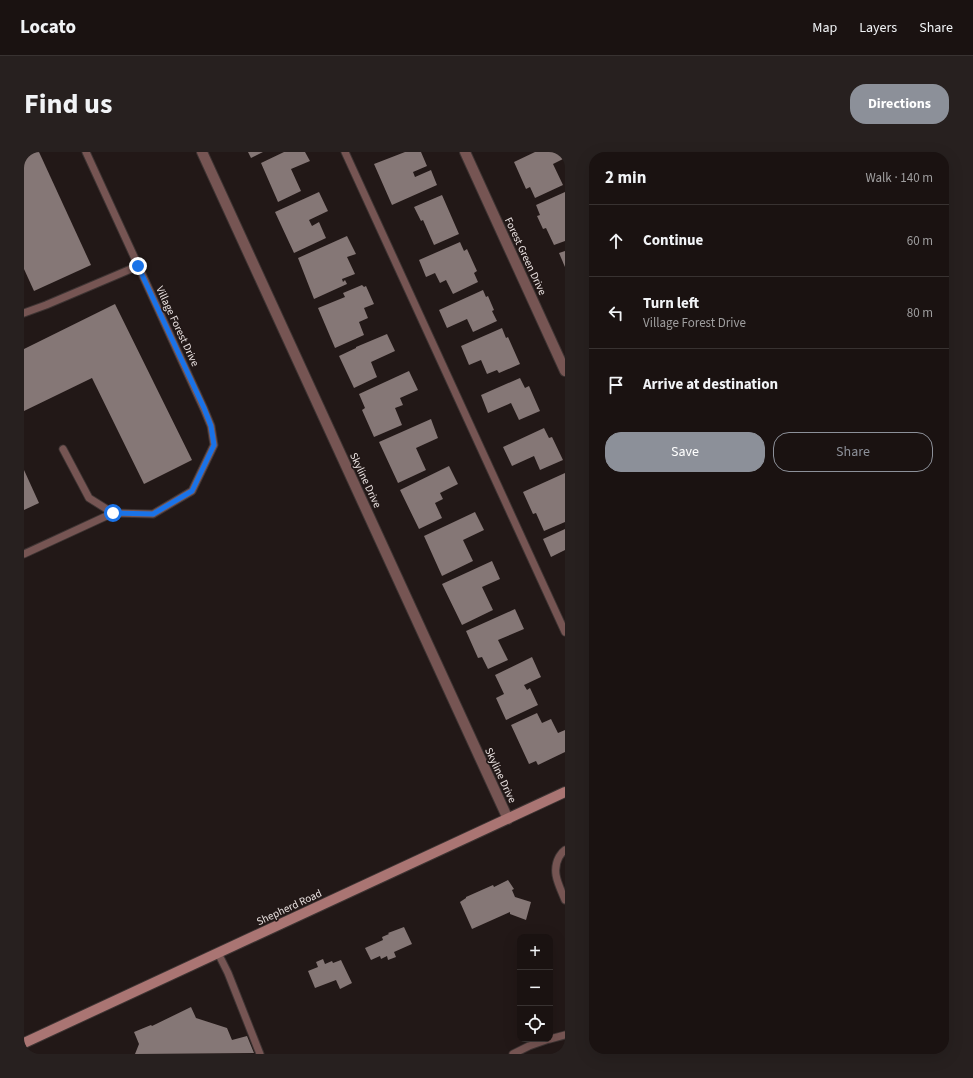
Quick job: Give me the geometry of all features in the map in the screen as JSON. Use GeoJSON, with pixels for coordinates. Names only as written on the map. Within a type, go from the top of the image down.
{"type":"FeatureCollection","features":[{"type":"Feature","properties":{"kind":"street","name":"Skyline Drive"},"geometry":{"type":"LineString","coordinates":[[202,152],[508,818]]}},
{"type":"Feature","properties":{"kind":"street","name":"Forest Green Drive"},"geometry":{"type":"LineString","coordinates":[[464,152],[565,371]]}},
{"type":"Feature","properties":{"kind":"street","name":"Shepherd Road"},"geometry":{"type":"LineString","coordinates":[[24,1043],[565,792]]}},
{"type":"Feature","properties":{"kind":"lane","name":"Village Forest Drive"},"geometry":{"type":"LineString","coordinates":[[86,152],[204,408],[211,426],[214,445],[192,491],[153,514],[113,513]]}},
{"type":"Feature","properties":{"kind":"lane"},"geometry":{"type":"LineString","coordinates":[[345,152],[565,632]]}},
{"type":"Feature","properties":{"kind":"lane"},"geometry":{"type":"LineString","coordinates":[[24,313],[138,266]]}},
{"type":"Feature","properties":{"kind":"lane"},"geometry":{"type":"LineString","coordinates":[[63,449],[89,498],[113,513]]}},
{"type":"Feature","properties":{"kind":"lane"},"geometry":{"type":"LineString","coordinates":[[24,554],[113,513]]}},
{"type":"Feature","properties":{"kind":"lane"},"geometry":{"type":"LineString","coordinates":[[565,850],[562,851],[555,864],[556,877],[565,900]]}},
{"type":"Feature","properties":{"kind":"lane"},"geometry":{"type":"LineString","coordinates":[[218,953],[228,973],[260,1054]]}},
{"type":"Feature","properties":{"kind":"lane"},"geometry":{"type":"LineString","coordinates":[[553,1038],[565,1035]]}},
{"type":"Feature","properties":{"kind":"lane"},"geometry":{"type":"LineString","coordinates":[[513,1054],[541,1042]]}},
{"type":"Feature","properties":{"kind":"building"},"geometry":{"type":"Polygon","coordinates":[[[24,152],[39,152],[91,265],[34,291],[24,269],[24,152]]]}},
{"type":"Feature","properties":{"kind":"building"},"geometry":{"type":"Polygon","coordinates":[[[248,152],[263,152],[251,158],[248,152]]]}},
{"type":"Feature","properties":{"kind":"building"},"geometry":{"type":"Polygon","coordinates":[[[284,152],[305,152],[310,161],[291,169],[301,191],[278,202],[261,163],[284,152]]]}},
{"type":"Feature","properties":{"kind":"building"},"geometry":{"type":"Polygon","coordinates":[[[405,152],[421,152],[427,166],[413,172],[415,177],[431,170],[437,185],[392,205],[374,164],[405,152]]]}},
{"type":"Feature","properties":{"kind":"building"},"geometry":{"type":"Polygon","coordinates":[[[535,152],[565,152],[565,158],[553,164],[563,185],[535,198],[530,187],[526,189],[514,162],[535,152]]]}},
{"type":"Feature","properties":{"kind":"building"},"geometry":{"type":"Polygon","coordinates":[[[319,192],[328,211],[309,220],[312,226],[319,222],[326,238],[294,253],[275,212],[319,192]]]}},
{"type":"Feature","properties":{"kind":"building"},"geometry":{"type":"Polygon","coordinates":[[[565,192],[565,241],[554,245],[546,228],[543,229],[537,216],[540,215],[536,205],[565,192]]]}},
{"type":"Feature","properties":{"kind":"building"},"geometry":{"type":"Polygon","coordinates":[[[442,195],[459,234],[434,245],[423,220],[421,221],[414,207],[442,195]]]}},
{"type":"Feature","properties":{"kind":"building"},"geometry":{"type":"Polygon","coordinates":[[[347,236],[356,254],[347,257],[355,274],[342,279],[343,282],[345,280],[347,284],[314,299],[298,258],[347,236]]]}},
{"type":"Feature","properties":{"kind":"building"},"geometry":{"type":"Polygon","coordinates":[[[460,242],[464,251],[467,249],[477,271],[474,273],[478,282],[453,294],[446,280],[440,283],[435,273],[426,277],[419,260],[460,242]]]}},
{"type":"Feature","properties":{"kind":"building"},"geometry":{"type":"Polygon","coordinates":[[[565,251],[565,267],[559,253],[565,251]]]}},
{"type":"Feature","properties":{"kind":"building"},"geometry":{"type":"Polygon","coordinates":[[[362,285],[364,287],[366,286],[374,304],[364,308],[368,318],[359,322],[364,335],[335,348],[318,308],[345,297],[343,293],[362,285]]]}},
{"type":"Feature","properties":{"kind":"building"},"geometry":{"type":"Polygon","coordinates":[[[483,290],[486,297],[488,296],[494,310],[492,311],[497,321],[473,332],[467,319],[447,328],[439,310],[483,290]]]}},
{"type":"Feature","properties":{"kind":"building"},"geometry":{"type":"Polygon","coordinates":[[[115,304],[192,460],[144,484],[92,378],[24,411],[24,349],[115,304]]]}},
{"type":"Feature","properties":{"kind":"building"},"geometry":{"type":"Polygon","coordinates":[[[502,328],[506,338],[508,337],[520,364],[499,373],[497,370],[487,374],[481,360],[469,365],[461,346],[502,328]]]}},
{"type":"Feature","properties":{"kind":"building"},"geometry":{"type":"Polygon","coordinates":[[[387,334],[395,351],[371,362],[377,377],[354,388],[339,356],[387,334]]]}},
{"type":"Feature","properties":{"kind":"building"},"geometry":{"type":"Polygon","coordinates":[[[409,371],[418,390],[400,398],[403,405],[395,408],[402,425],[374,437],[362,410],[365,408],[359,394],[409,371]]]}},
{"type":"Feature","properties":{"kind":"building"},"geometry":{"type":"Polygon","coordinates":[[[520,378],[525,388],[529,386],[540,411],[519,420],[511,403],[488,413],[481,395],[520,378]]]}},
{"type":"Feature","properties":{"kind":"building"},"geometry":{"type":"Polygon","coordinates":[[[431,419],[438,438],[416,448],[426,470],[398,483],[379,442],[431,419]]]}},
{"type":"Feature","properties":{"kind":"building"},"geometry":{"type":"Polygon","coordinates":[[[544,428],[549,438],[552,437],[563,460],[540,470],[534,456],[512,466],[503,447],[544,428]]]}},
{"type":"Feature","properties":{"kind":"building"},"geometry":{"type":"Polygon","coordinates":[[[449,466],[458,484],[440,493],[443,499],[435,503],[442,518],[419,529],[400,490],[449,466]]]}},
{"type":"Feature","properties":{"kind":"building"},"geometry":{"type":"Polygon","coordinates":[[[24,470],[39,503],[24,510],[24,470]]]}},
{"type":"Feature","properties":{"kind":"building"},"geometry":{"type":"Polygon","coordinates":[[[565,473],[565,522],[544,531],[536,513],[533,514],[523,492],[565,473]]]}},
{"type":"Feature","properties":{"kind":"building"},"geometry":{"type":"Polygon","coordinates":[[[475,512],[484,530],[463,540],[473,561],[442,576],[424,536],[475,512]]]}},
{"type":"Feature","properties":{"kind":"building"},"geometry":{"type":"Polygon","coordinates":[[[565,529],[565,550],[551,557],[543,539],[565,529]]]}},
{"type":"Feature","properties":{"kind":"building"},"geometry":{"type":"Polygon","coordinates":[[[492,561],[500,579],[482,587],[493,610],[462,625],[442,584],[492,561]]]}},
{"type":"Feature","properties":{"kind":"building"},"geometry":{"type":"Polygon","coordinates":[[[515,609],[524,629],[498,640],[508,660],[488,669],[482,657],[478,658],[466,631],[515,609]]]}},
{"type":"Feature","properties":{"kind":"building"},"geometry":{"type":"Polygon","coordinates":[[[532,657],[541,677],[524,685],[527,690],[530,688],[538,705],[506,720],[496,698],[504,694],[495,675],[532,657]]]}},
{"type":"Feature","properties":{"kind":"building"},"geometry":{"type":"Polygon","coordinates":[[[537,713],[542,723],[551,719],[558,733],[565,730],[565,752],[538,765],[536,761],[529,764],[511,725],[537,713]]]}},
{"type":"Feature","properties":{"kind":"building"},"geometry":{"type":"Polygon","coordinates":[[[508,880],[514,889],[512,890],[515,897],[531,902],[526,920],[510,914],[510,912],[472,929],[460,902],[466,897],[493,885],[494,887],[508,880]]]}},
{"type":"Feature","properties":{"kind":"building"},"geometry":{"type":"Polygon","coordinates":[[[404,927],[412,944],[394,952],[396,957],[388,960],[387,956],[381,959],[380,956],[371,960],[365,948],[383,940],[382,937],[389,934],[388,933],[404,927]]]}},
{"type":"Feature","properties":{"kind":"building"},"geometry":{"type":"Polygon","coordinates":[[[323,959],[325,964],[332,961],[333,963],[341,960],[352,983],[340,989],[336,980],[315,988],[308,971],[318,967],[316,962],[323,959]]]}},
{"type":"Feature","properties":{"kind":"building"},"geometry":{"type":"Polygon","coordinates":[[[191,1007],[196,1018],[227,1028],[232,1040],[247,1036],[254,1053],[135,1054],[139,1044],[134,1032],[151,1025],[152,1026],[191,1007]]]}},
{"type":"Feature","properties":{"kind":"route"},"geometry":{"type":"LineString","coordinates":[[113,513],[153,514],[192,491],[214,445],[211,426],[204,408],[138,266]]}}]}
